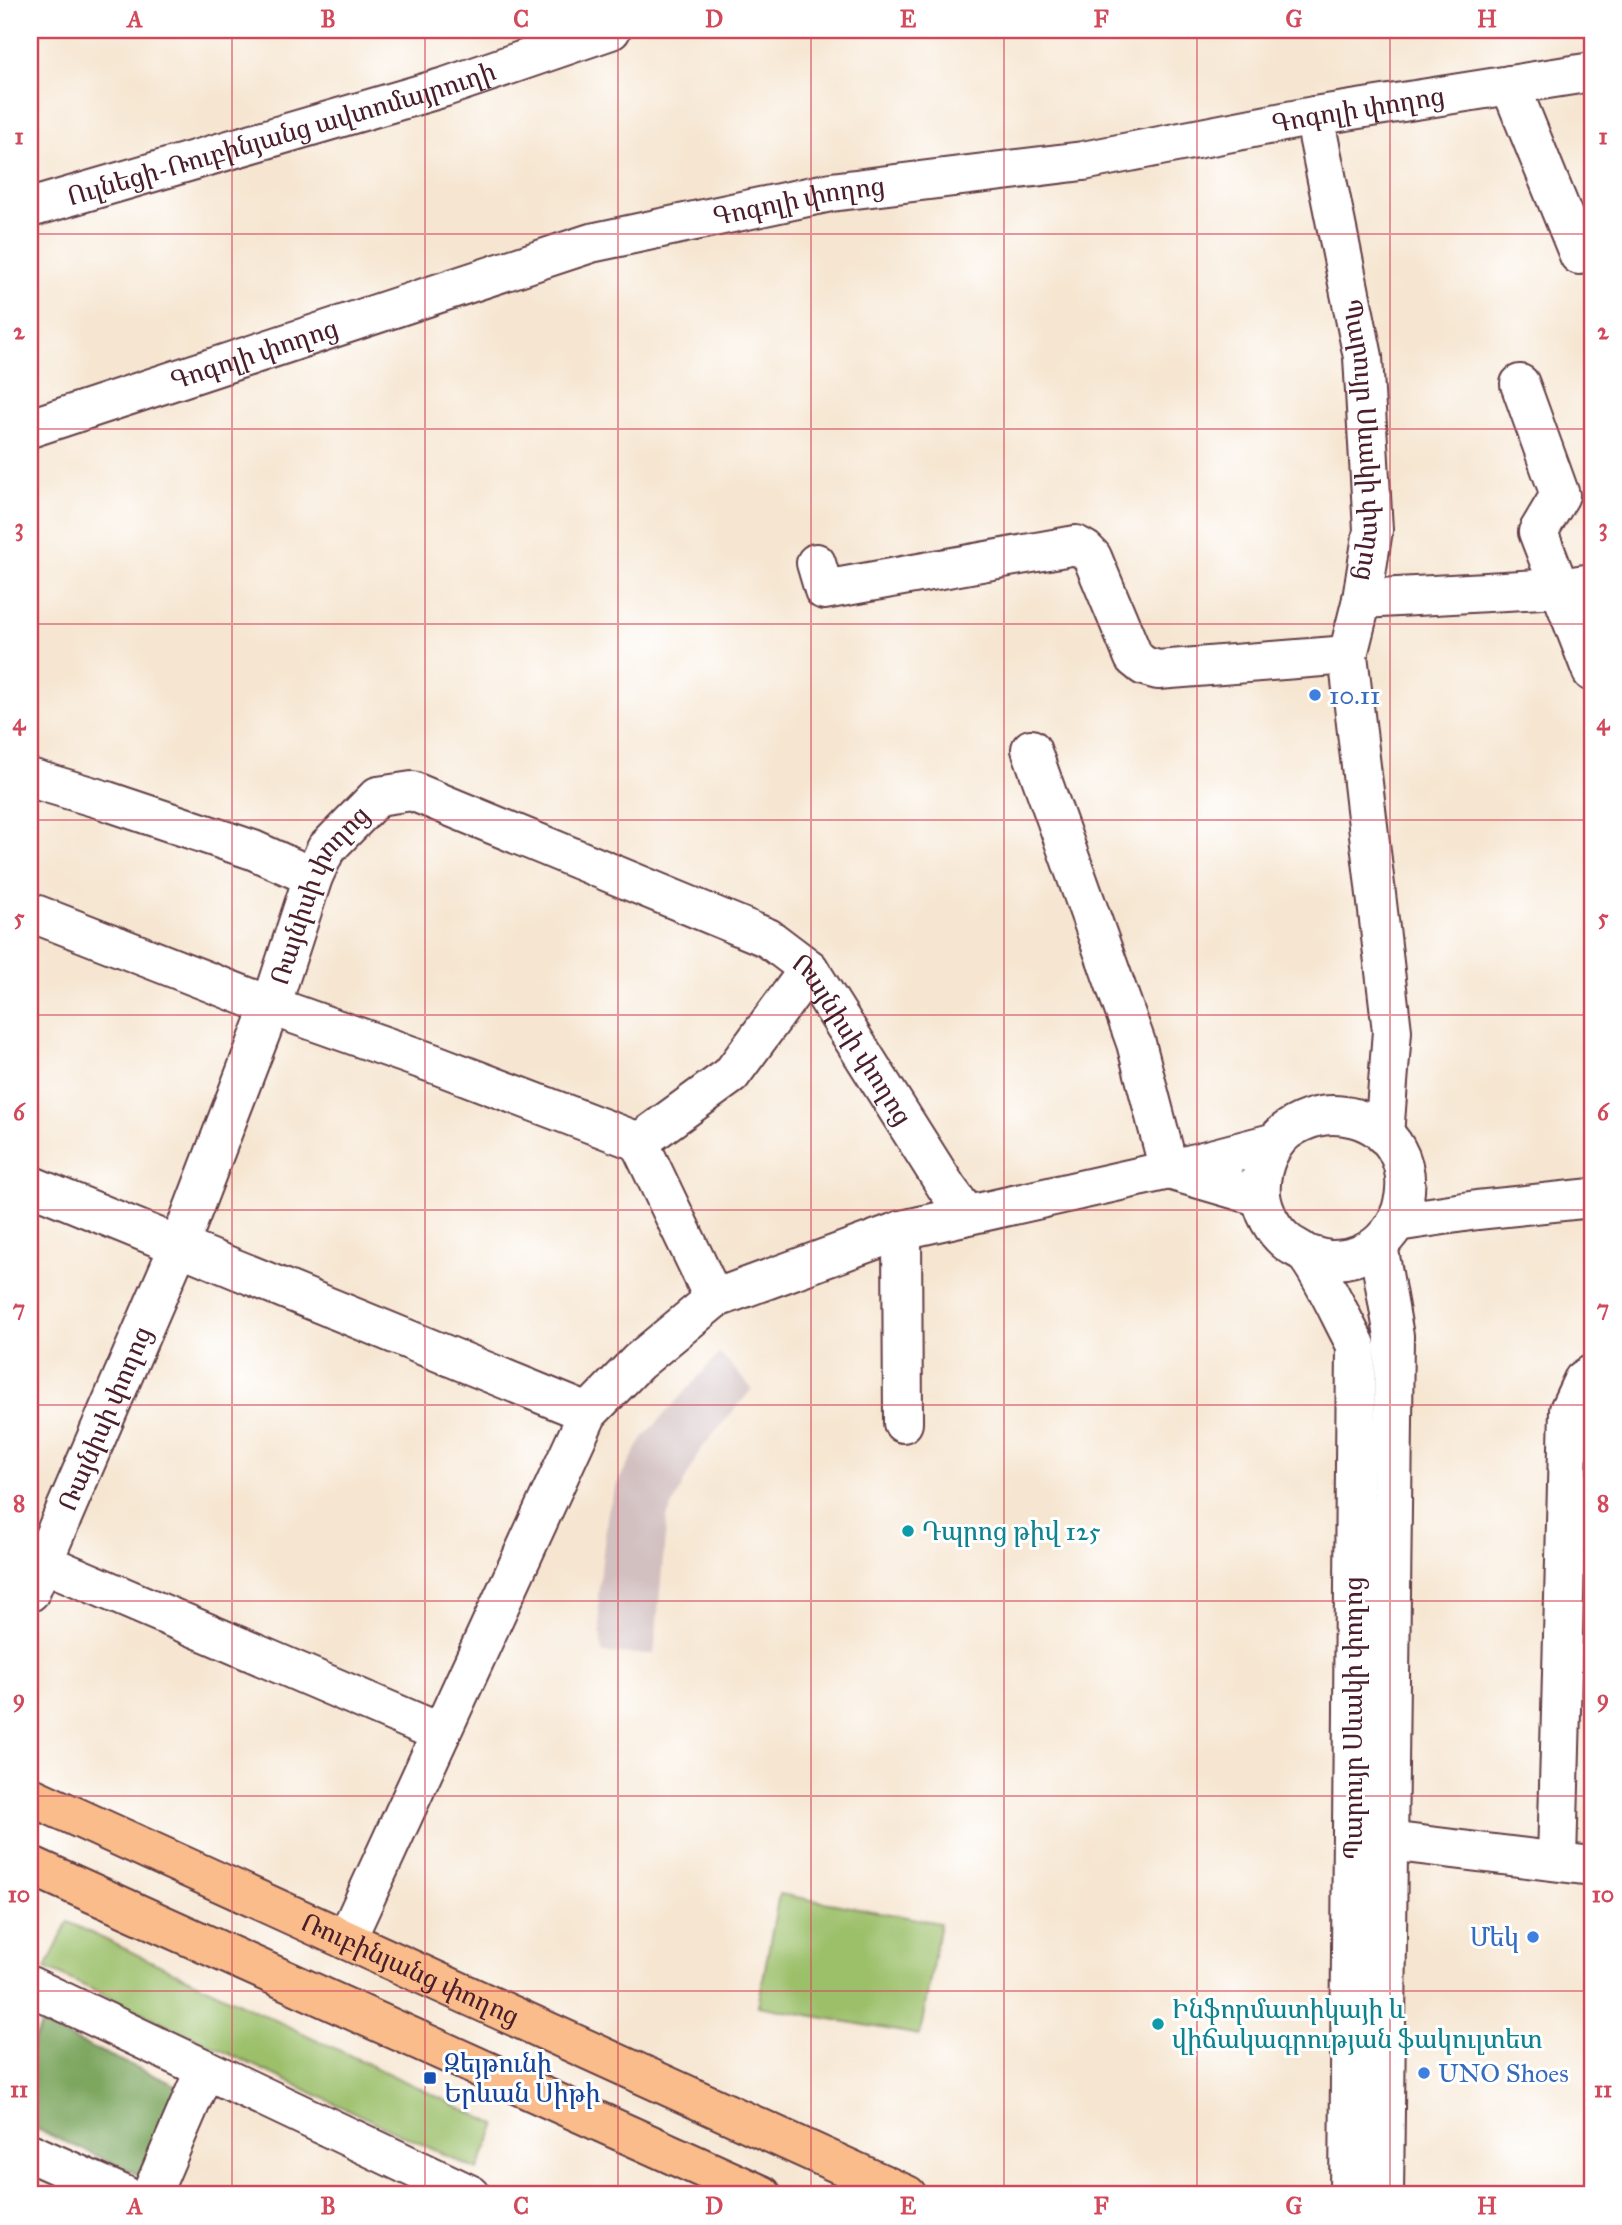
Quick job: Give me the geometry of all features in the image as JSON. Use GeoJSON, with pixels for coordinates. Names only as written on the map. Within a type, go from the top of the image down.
{"type":"FeatureCollection","features":[{"type":"Feature","properties":{"kind":"main road","name":"Ռուբինյանց փողոց"},"geometry":{"type":"LineString","coordinates":[[30,1796],[907,2195]]}},
{"type":"Feature","properties":{"kind":"main road"},"geometry":{"type":"LineString","coordinates":[[30,1865],[762,2195]]}},
{"type":"Feature","properties":{"kind":"street","name":"Ուլնեցի-Ռուբինյանց ավտոմայրուղի"},"geometry":{"type":"LineString","coordinates":[[30,208],[445,87],[611,30]]}},
{"type":"Feature","properties":{"kind":"street","name":"Գոգոլի փողոց"},"geometry":{"type":"LineString","coordinates":[[30,428],[591,243],[831,192],[1083,161],[1314,116],[1592,72]]}},
{"type":"Feature","properties":{"kind":"street"},"geometry":{"type":"LineString","coordinates":[[1510,85],[1579,255]]}},
{"type":"Feature","properties":{"kind":"street","name":"Պարույր Սևակի փողոց"},"geometry":{"type":"LineString","coordinates":[[1314,116],[1363,357],[1373,530],[1362,599],[1348,655],[1392,1031],[1384,1135]]}},
{"type":"Feature","properties":{"kind":"street"},"geometry":{"type":"LineString","coordinates":[[1520,384],[1560,495],[1538,532],[1576,585],[1592,672]]}},
{"type":"Feature","properties":{"kind":"street"},"geometry":{"type":"LineString","coordinates":[[816,564],[824,590],[1076,545],[1091,557],[1134,658],[1144,666],[1158,670],[1348,655]]}},
{"type":"Feature","properties":{"kind":"street"},"geometry":{"type":"LineString","coordinates":[[1362,599],[1576,585]]}},
{"type":"Feature","properties":{"kind":"street"},"geometry":{"type":"LineString","coordinates":[[1031,749],[1136,1044],[1169,1170]]}},
{"type":"Feature","properties":{"kind":"street"},"geometry":{"type":"LineString","coordinates":[[30,778],[253,850],[313,877]]}},
{"type":"Feature","properties":{"kind":"street","name":"Ռայնիսի փողոց"},"geometry":{"type":"LineString","coordinates":[[34,1570],[179,1246],[271,1006],[313,877],[326,849],[378,796],[412,791],[768,938],[809,969],[947,1188],[967,1215]]}},
{"type":"Feature","properties":{"kind":"street"},"geometry":{"type":"LineString","coordinates":[[30,912],[271,1006],[639,1142],[715,1299]]}},
{"type":"Feature","properties":{"kind":"street"},"geometry":{"type":"LineString","coordinates":[[639,1142],[732,1075],[809,969]]}},
{"type":"Feature","properties":{"kind":"street"},"geometry":{"type":"LineString","coordinates":[[1169,1170],[1261,1197],[1261,1177],[1266,1159],[1276,1142],[1289,1129],[1305,1120],[1340,1114],[1390,1058]]}},
{"type":"Feature","properties":{"kind":"street","name":"Պարույր Սևակի փողոց"},"geometry":{"type":"LineString","coordinates":[[1340,1114],[1364,1121],[1384,1135],[1395,1148],[1403,1165],[1406,1182],[1405,1203],[1388,1233],[1394,1336],[1370,1839],[1349,2195]]}},
{"type":"Feature","properties":{"kind":"street"},"geometry":{"type":"LineString","coordinates":[[346,1940],[588,1413],[638,1362],[715,1299],[902,1230],[1169,1170],[1276,1142]]}},
{"type":"Feature","properties":{"kind":"street"},"geometry":{"type":"LineString","coordinates":[[1406,1182],[1477,1210]]}},
{"type":"Feature","properties":{"kind":"street"},"geometry":{"type":"LineString","coordinates":[[30,1185],[588,1413]]}},
{"type":"Feature","properties":{"kind":"street","name":"Պարույր Սևակի փողոց"},"geometry":{"type":"LineString","coordinates":[[1261,1197],[1269,1221],[1285,1240],[1306,1254],[1356,1345],[1370,1839],[1384,2195]]}},
{"type":"Feature","properties":{"kind":"street"},"geometry":{"type":"LineString","coordinates":[[1306,1254],[1331,1260],[1356,1256],[1388,1233],[1477,1210],[1592,1198]]}},
{"type":"Feature","properties":{"kind":"street"},"geometry":{"type":"LineString","coordinates":[[902,1230],[903,1423]]}},
{"type":"Feature","properties":{"kind":"street"},"geometry":{"type":"LineString","coordinates":[[1370,1839],[1575,1863],[1569,1409],[1583,1380],[1592,1374]]}},
{"type":"Feature","properties":{"kind":"street"},"geometry":{"type":"LineString","coordinates":[[34,1570],[441,1733]]}},
{"type":"Feature","properties":{"kind":"street"},"geometry":{"type":"LineString","coordinates":[[30,1986],[471,2195]]}},
{"type":"Feature","properties":{"kind":"street"},"geometry":{"type":"LineString","coordinates":[[152,2195],[205,2069]]}},
{"type":"Feature","properties":{"kind":"street"},"geometry":{"type":"LineString","coordinates":[[30,2153],[124,2195]]}},
{"type":"Feature","properties":{"kind":"shaded area"},"geometry":{"type":"Polygon","coordinates":[[[720,1353],[752,1389],[700,1450],[667,1517],[654,1654],[602,1653],[598,1595],[608,1510],[617,1484],[643,1438],[720,1353]]]}},
{"type":"Feature","properties":{"kind":"green space"},"geometry":{"type":"Polygon","coordinates":[[[779,1894],[940,1923],[920,2035],[758,2006],[779,1894]]]}},
{"type":"Feature","properties":{"kind":"green space"},"geometry":{"type":"Polygon","coordinates":[[[68,1922],[497,2125],[477,2170],[46,1968],[68,1922]]]}},
{"type":"Feature","properties":{"kind":"green space"},"geometry":{"type":"Polygon","coordinates":[[[41,2025],[178,2086],[139,2175],[30,2126],[30,2051],[41,2025]]]}},
{"type":"Feature","properties":{"kind":"place","name":"10.11"},"geometry":{"type":"Point","coordinates":[1315,695]}},
{"type":"Feature","properties":{"kind":"place","name":"Դպրոց թիվ 125"},"geometry":{"type":"Point","coordinates":[908,1531]}},
{"type":"Feature","properties":{"kind":"place","name":"Մեկ"},"geometry":{"type":"Point","coordinates":[1533,1937]}},
{"type":"Feature","properties":{"kind":"place","name":"Ինֆորմատիկայի և վիճակագրության ֆակուլտետ"},"geometry":{"type":"Point","coordinates":[1158,2024]}},
{"type":"Feature","properties":{"kind":"place","name":"UNO Shoes"},"geometry":{"type":"Point","coordinates":[1424,2073]}},
{"type":"Feature","properties":{"kind":"place","name":"Զեյթունի Երևան Սիթի"},"geometry":{"type":"Point","coordinates":[430,2078]}}]}
